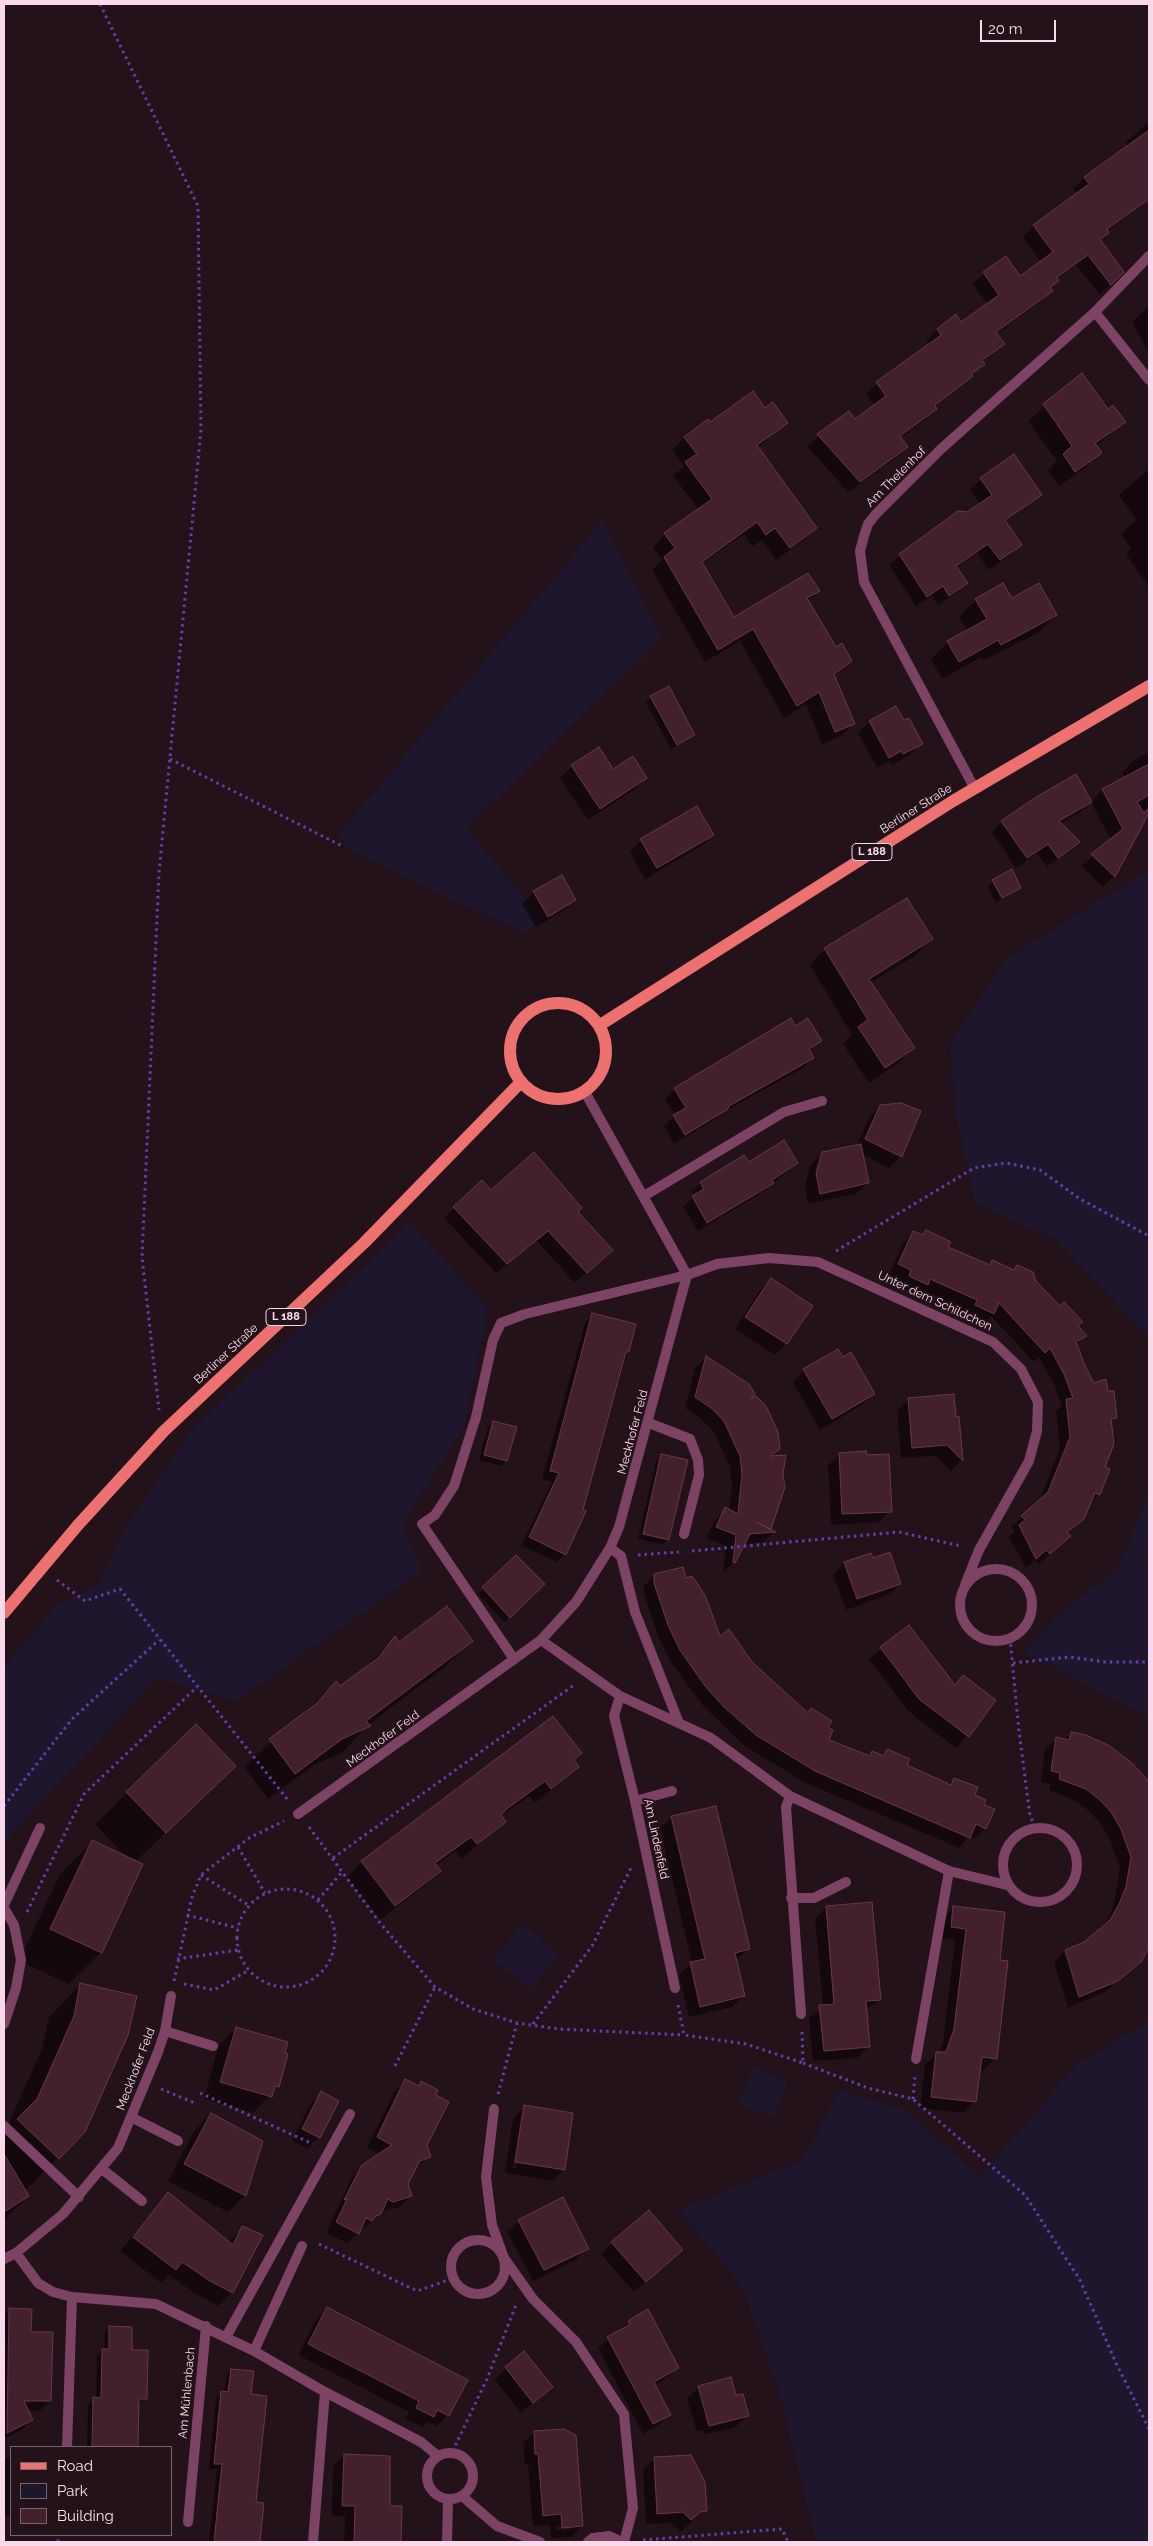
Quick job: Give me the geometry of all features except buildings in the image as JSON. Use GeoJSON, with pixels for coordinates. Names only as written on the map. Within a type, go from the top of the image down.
{"type":"FeatureCollection","features":[{"type":"Feature","properties":{"kind":"main road","name":"Berliner Straße"},"geometry":{"type":"LineString","coordinates":[[600,1025],[975,788],[1149,686]]}},
{"type":"Feature","properties":{"kind":"main road"},"geometry":{"type":"LineString","coordinates":[[550,1004],[567,1004],[583,1010],[600,1025],[606,1050],[604,1066],[597,1081],[585,1092],[572,1098],[551,1099],[531,1092],[521,1082],[512,1067],[510,1051],[513,1034],[521,1020],[534,1009],[550,1004]]}},
{"type":"Feature","properties":{"kind":"main road","name":"Berliner Straße"},"geometry":{"type":"LineString","coordinates":[[4,1613],[41,1567],[164,1431],[364,1243],[493,1108],[521,1082]]}},
{"type":"Feature","properties":{"kind":"street","name":"Am Thelenhof"},"geometry":{"type":"LineString","coordinates":[[975,788],[864,582],[860,551],[864,536],[868,524],[876,514],[942,449],[1095,312],[1149,256]]}},
{"type":"Feature","properties":{"kind":"street"},"geometry":{"type":"LineString","coordinates":[[1095,312],[1149,380]]}},
{"type":"Feature","properties":{"kind":"street"},"geometry":{"type":"LineString","coordinates":[[585,1092],[687,1275]]}},
{"type":"Feature","properties":{"kind":"street"},"geometry":{"type":"LineString","coordinates":[[644,1196],[784,1112],[822,1101]]}},
{"type":"Feature","properties":{"kind":"street","name":"Unter dem Schildchen"},"geometry":{"type":"LineString","coordinates":[[514,1659],[422,1524],[435,1515],[454,1486],[476,1417],[493,1340],[501,1323],[524,1314],[687,1275],[717,1264],[769,1258],[818,1262],[994,1342],[1021,1369],[1038,1402],[1037,1431],[1029,1460],[979,1550],[960,1596],[960,1607],[968,1628],[977,1636],[987,1640],[999,1641],[1010,1638]]}},
{"type":"Feature","properties":{"kind":"street","name":"Meckhofer Feld"},"geometry":{"type":"LineString","coordinates":[[298,1814],[541,1640],[576,1602],[610,1548],[619,1527],[649,1423],[687,1275]]}},
{"type":"Feature","properties":{"kind":"street"},"geometry":{"type":"LineString","coordinates":[[649,1423],[690,1439],[698,1460],[699,1475],[684,1534]]}},
{"type":"Feature","properties":{"kind":"street"},"geometry":{"type":"LineString","coordinates":[[610,1548],[621,1556],[635,1612],[678,1723]]}},
{"type":"Feature","properties":{"kind":"street"},"geometry":{"type":"LineString","coordinates":[[965,1585],[974,1576],[991,1570],[1009,1571],[1019,1578],[1029,1593],[1031,1611],[1024,1627],[1010,1638]]}},
{"type":"Feature","properties":{"kind":"street"},"geometry":{"type":"LineString","coordinates":[[541,1640],[620,1696],[711,1738],[790,1796],[950,1871],[1007,1885]]}},
{"type":"Feature","properties":{"kind":"street","name":"Am Lindenfeld"},"geometry":{"type":"LineString","coordinates":[[620,1696],[614,1716],[635,1801],[675,1988]]}},
{"type":"Feature","properties":{"kind":"street"},"geometry":{"type":"LineString","coordinates":[[635,1801],[672,1791]]}},
{"type":"Feature","properties":{"kind":"street"},"geometry":{"type":"LineString","coordinates":[[790,1796],[786,1807],[791,1898],[801,2014]]}},
{"type":"Feature","properties":{"kind":"street"},"geometry":{"type":"LineString","coordinates":[[4,2024],[16,1988],[21,1960],[14,1925],[4,1906],[40,1828]]}},
{"type":"Feature","properties":{"kind":"street"},"geometry":{"type":"LineString","coordinates":[[1048,1828],[1059,1833],[1069,1841],[1075,1852],[1076,1876],[1062,1896],[1038,1903],[1026,1900],[1007,1885],[1002,1873],[1002,1860],[1006,1848],[1013,1838],[1023,1831],[1048,1828]]}},
{"type":"Feature","properties":{"kind":"street"},"geometry":{"type":"LineString","coordinates":[[916,2059],[950,1871]]}},
{"type":"Feature","properties":{"kind":"street"},"geometry":{"type":"LineString","coordinates":[[791,1898],[814,1898],[846,1882]]}},
{"type":"Feature","properties":{"kind":"street","name":"Meckhofer Feld"},"geometry":{"type":"LineString","coordinates":[[4,2259],[16,2253],[63,2214],[118,2148],[146,2083],[165,2032],[171,1996]]}},
{"type":"Feature","properties":{"kind":"street"},"geometry":{"type":"LineString","coordinates":[[165,2032],[213,2046]]}},
{"type":"Feature","properties":{"kind":"street"},"geometry":{"type":"LineString","coordinates":[[494,2109],[486,2177],[492,2225],[504,2258],[504,2276],[492,2290],[475,2294],[466,2291],[454,2278],[451,2270],[455,2253],[468,2242],[485,2241],[499,2250],[504,2258],[523,2286],[533,2299],[576,2342],[624,2414],[632,2508],[623,2542],[609,2536],[593,2538],[588,2542]]}},
{"type":"Feature","properties":{"kind":"street"},"geometry":{"type":"LineString","coordinates":[[226,2337],[350,2114]]}},
{"type":"Feature","properties":{"kind":"street"},"geometry":{"type":"LineString","coordinates":[[131,2117],[178,2141]]}},
{"type":"Feature","properties":{"kind":"street"},"geometry":{"type":"LineString","coordinates":[[4,2126],[78,2197]]}},
{"type":"Feature","properties":{"kind":"street"},"geometry":{"type":"LineString","coordinates":[[102,2169],[142,2201]]}},
{"type":"Feature","properties":{"kind":"street"},"geometry":{"type":"LineString","coordinates":[[254,2350],[302,2246]]}},
{"type":"Feature","properties":{"kind":"street"},"geometry":{"type":"LineString","coordinates":[[16,2253],[38,2283],[53,2292],[72,2297],[156,2304],[254,2350],[325,2392],[421,2442],[438,2456]]}},
{"type":"Feature","properties":{"kind":"street"},"geometry":{"type":"LineString","coordinates":[[67,2446],[72,2297]]}},
{"type":"Feature","properties":{"kind":"street","name":"Am Mühlenbach"},"geometry":{"type":"LineString","coordinates":[[188,2522],[206,2326]]}},
{"type":"Feature","properties":{"kind":"street"},"geometry":{"type":"LineString","coordinates":[[313,2542],[325,2392]]}},
{"type":"Feature","properties":{"kind":"street"},"geometry":{"type":"LineString","coordinates":[[446,2453],[457,2455],[467,2461],[473,2476],[468,2490],[462,2496],[448,2500],[437,2496],[428,2483],[428,2468],[438,2456],[446,2453]]}},
{"type":"Feature","properties":{"kind":"street"},"geometry":{"type":"LineString","coordinates":[[462,2496],[497,2526],[540,2542]]}},
{"type":"Feature","properties":{"kind":"street"},"geometry":{"type":"LineString","coordinates":[[448,2500],[448,2542]]}},
{"type":"Feature","properties":{"kind":"path"},"geometry":{"type":"LineString","coordinates":[[100,4],[198,206],[201,429],[159,873],[142,1257],[159,1409],[164,1431]]}},
{"type":"Feature","properties":{"kind":"path"},"geometry":{"type":"LineString","coordinates":[[170,759],[344,846]]}},
{"type":"Feature","properties":{"kind":"path"},"geometry":{"type":"LineString","coordinates":[[818,1262],[974,1168],[1006,1163],[1040,1170],[1080,1199],[1149,1236]]}},
{"type":"Feature","properties":{"kind":"path"},"geometry":{"type":"LineString","coordinates":[[690,1551],[899,1532],[979,1550]]}},
{"type":"Feature","properties":{"kind":"path"},"geometry":{"type":"LineString","coordinates":[[621,1556],[680,1552]]}},
{"type":"Feature","properties":{"kind":"path"},"geometry":{"type":"LineString","coordinates":[[41,1567],[85,1601],[120,1589],[333,1858],[380,1923],[435,1987],[473,2009],[517,2023],[559,2029],[684,2035],[746,2044],[868,2088],[913,2099],[1025,2195],[1080,2280],[1116,2363],[1149,2429]]}},
{"type":"Feature","properties":{"kind":"path"},"geometry":{"type":"LineString","coordinates":[[1010,1638],[1019,1731],[1028,1783],[1030,1816],[1036,1828]]}},
{"type":"Feature","properties":{"kind":"path"},"geometry":{"type":"LineString","coordinates":[[4,1806],[72,1719],[160,1640]]}},
{"type":"Feature","properties":{"kind":"path"},"geometry":{"type":"LineString","coordinates":[[1013,1663],[1070,1657],[1106,1662],[1149,1662]]}},
{"type":"Feature","properties":{"kind":"path"},"geometry":{"type":"LineString","coordinates":[[333,1858],[589,1674]]}},
{"type":"Feature","properties":{"kind":"path"},"geometry":{"type":"LineString","coordinates":[[14,1925],[25,1917],[84,1794],[197,1687]]}},
{"type":"Feature","properties":{"kind":"path"},"geometry":{"type":"LineString","coordinates":[[171,1996],[187,1915],[201,1875],[249,1838],[298,1814]]}},
{"type":"Feature","properties":{"kind":"path"},"geometry":{"type":"LineString","coordinates":[[533,2024],[592,1946],[644,1843]]}},
{"type":"Feature","properties":{"kind":"path"},"geometry":{"type":"LineString","coordinates":[[238,1847],[265,1893]]}},
{"type":"Feature","properties":{"kind":"path"},"geometry":{"type":"LineString","coordinates":[[318,1900],[342,1872]]}},
{"type":"Feature","properties":{"kind":"path"},"geometry":{"type":"LineString","coordinates":[[201,1875],[248,1905]]}},
{"type":"Feature","properties":{"kind":"path"},"geometry":{"type":"LineString","coordinates":[[292,1889],[306,1892],[318,1900],[328,1911],[334,1924],[336,1939],[333,1954],[326,1967],[316,1977],[303,1984],[288,1987],[274,1986],[260,1980],[248,1970],[238,1950],[238,1928],[248,1905],[265,1893],[292,1889]]}},
{"type":"Feature","properties":{"kind":"path"},"geometry":{"type":"LineString","coordinates":[[187,1915],[238,1928]]}},
{"type":"Feature","properties":{"kind":"path"},"geometry":{"type":"LineString","coordinates":[[177,1960],[238,1950]]}},
{"type":"Feature","properties":{"kind":"path"},"geometry":{"type":"LineString","coordinates":[[174,1982],[214,1990],[248,1970]]}},
{"type":"Feature","properties":{"kind":"path"},"geometry":{"type":"LineString","coordinates":[[396,2066],[435,1987]]}},
{"type":"Feature","properties":{"kind":"path"},"geometry":{"type":"LineString","coordinates":[[675,1988],[684,2035]]}},
{"type":"Feature","properties":{"kind":"path"},"geometry":{"type":"LineString","coordinates":[[801,2014],[803,2063]]}},
{"type":"Feature","properties":{"kind":"path"},"geometry":{"type":"LineString","coordinates":[[494,2109],[517,2023]]}},
{"type":"Feature","properties":{"kind":"path"},"geometry":{"type":"LineString","coordinates":[[146,2083],[195,2103]]}},
{"type":"Feature","properties":{"kind":"path"},"geometry":{"type":"LineString","coordinates":[[200,2093],[329,2151]]}},
{"type":"Feature","properties":{"kind":"path"},"geometry":{"type":"LineString","coordinates":[[315,2242],[417,2291],[454,2278]]}},
{"type":"Feature","properties":{"kind":"path"},"geometry":{"type":"LineString","coordinates":[[457,2455],[456,2444],[486,2379],[523,2286]]}},
{"type":"Feature","properties":{"kind":"path"},"geometry":{"type":"LineString","coordinates":[[636,2542],[640,2540],[782,2529],[788,2542]]}},
{"type":"Feature","properties":{"kind":"green space"},"geometry":{"type":"Polygon","coordinates":[[[602,521],[662,638],[466,828],[542,920],[523,933],[344,847],[340,833],[602,521]]]}},
{"type":"Feature","properties":{"kind":"green space"},"geometry":{"type":"Polygon","coordinates":[[[1149,871],[1149,1338],[1057,1240],[975,1203],[956,1114],[950,1043],[1008,957],[1149,871]]]}},
{"type":"Feature","properties":{"kind":"green space"},"geometry":{"type":"Polygon","coordinates":[[[410,1223],[488,1309],[464,1427],[402,1524],[422,1571],[236,1701],[156,1678],[4,1843],[4,1667],[56,1607],[100,1583],[127,1526],[191,1431],[410,1223]]]}},
{"type":"Feature","properties":{"kind":"green space"},"geometry":{"type":"Polygon","coordinates":[[[1149,1493],[1149,1718],[1024,1651],[1060,1613],[1118,1568],[1149,1493]]]}},
{"type":"Feature","properties":{"kind":"green space"},"geometry":{"type":"Polygon","coordinates":[[[523,1924],[559,1956],[530,1990],[493,1959],[523,1924]]]}},
{"type":"Feature","properties":{"kind":"green space"},"geometry":{"type":"Polygon","coordinates":[[[1149,2017],[1149,2542],[816,2542],[780,2395],[743,2288],[679,2210],[803,2160],[839,2090],[903,2110],[980,2177],[1076,2065],[1140,2027],[1149,2017]]]}},
{"type":"Feature","properties":{"kind":"green space"},"geometry":{"type":"Polygon","coordinates":[[[753,2067],[788,2081],[773,2117],[738,2103],[753,2067]]]}}]}
